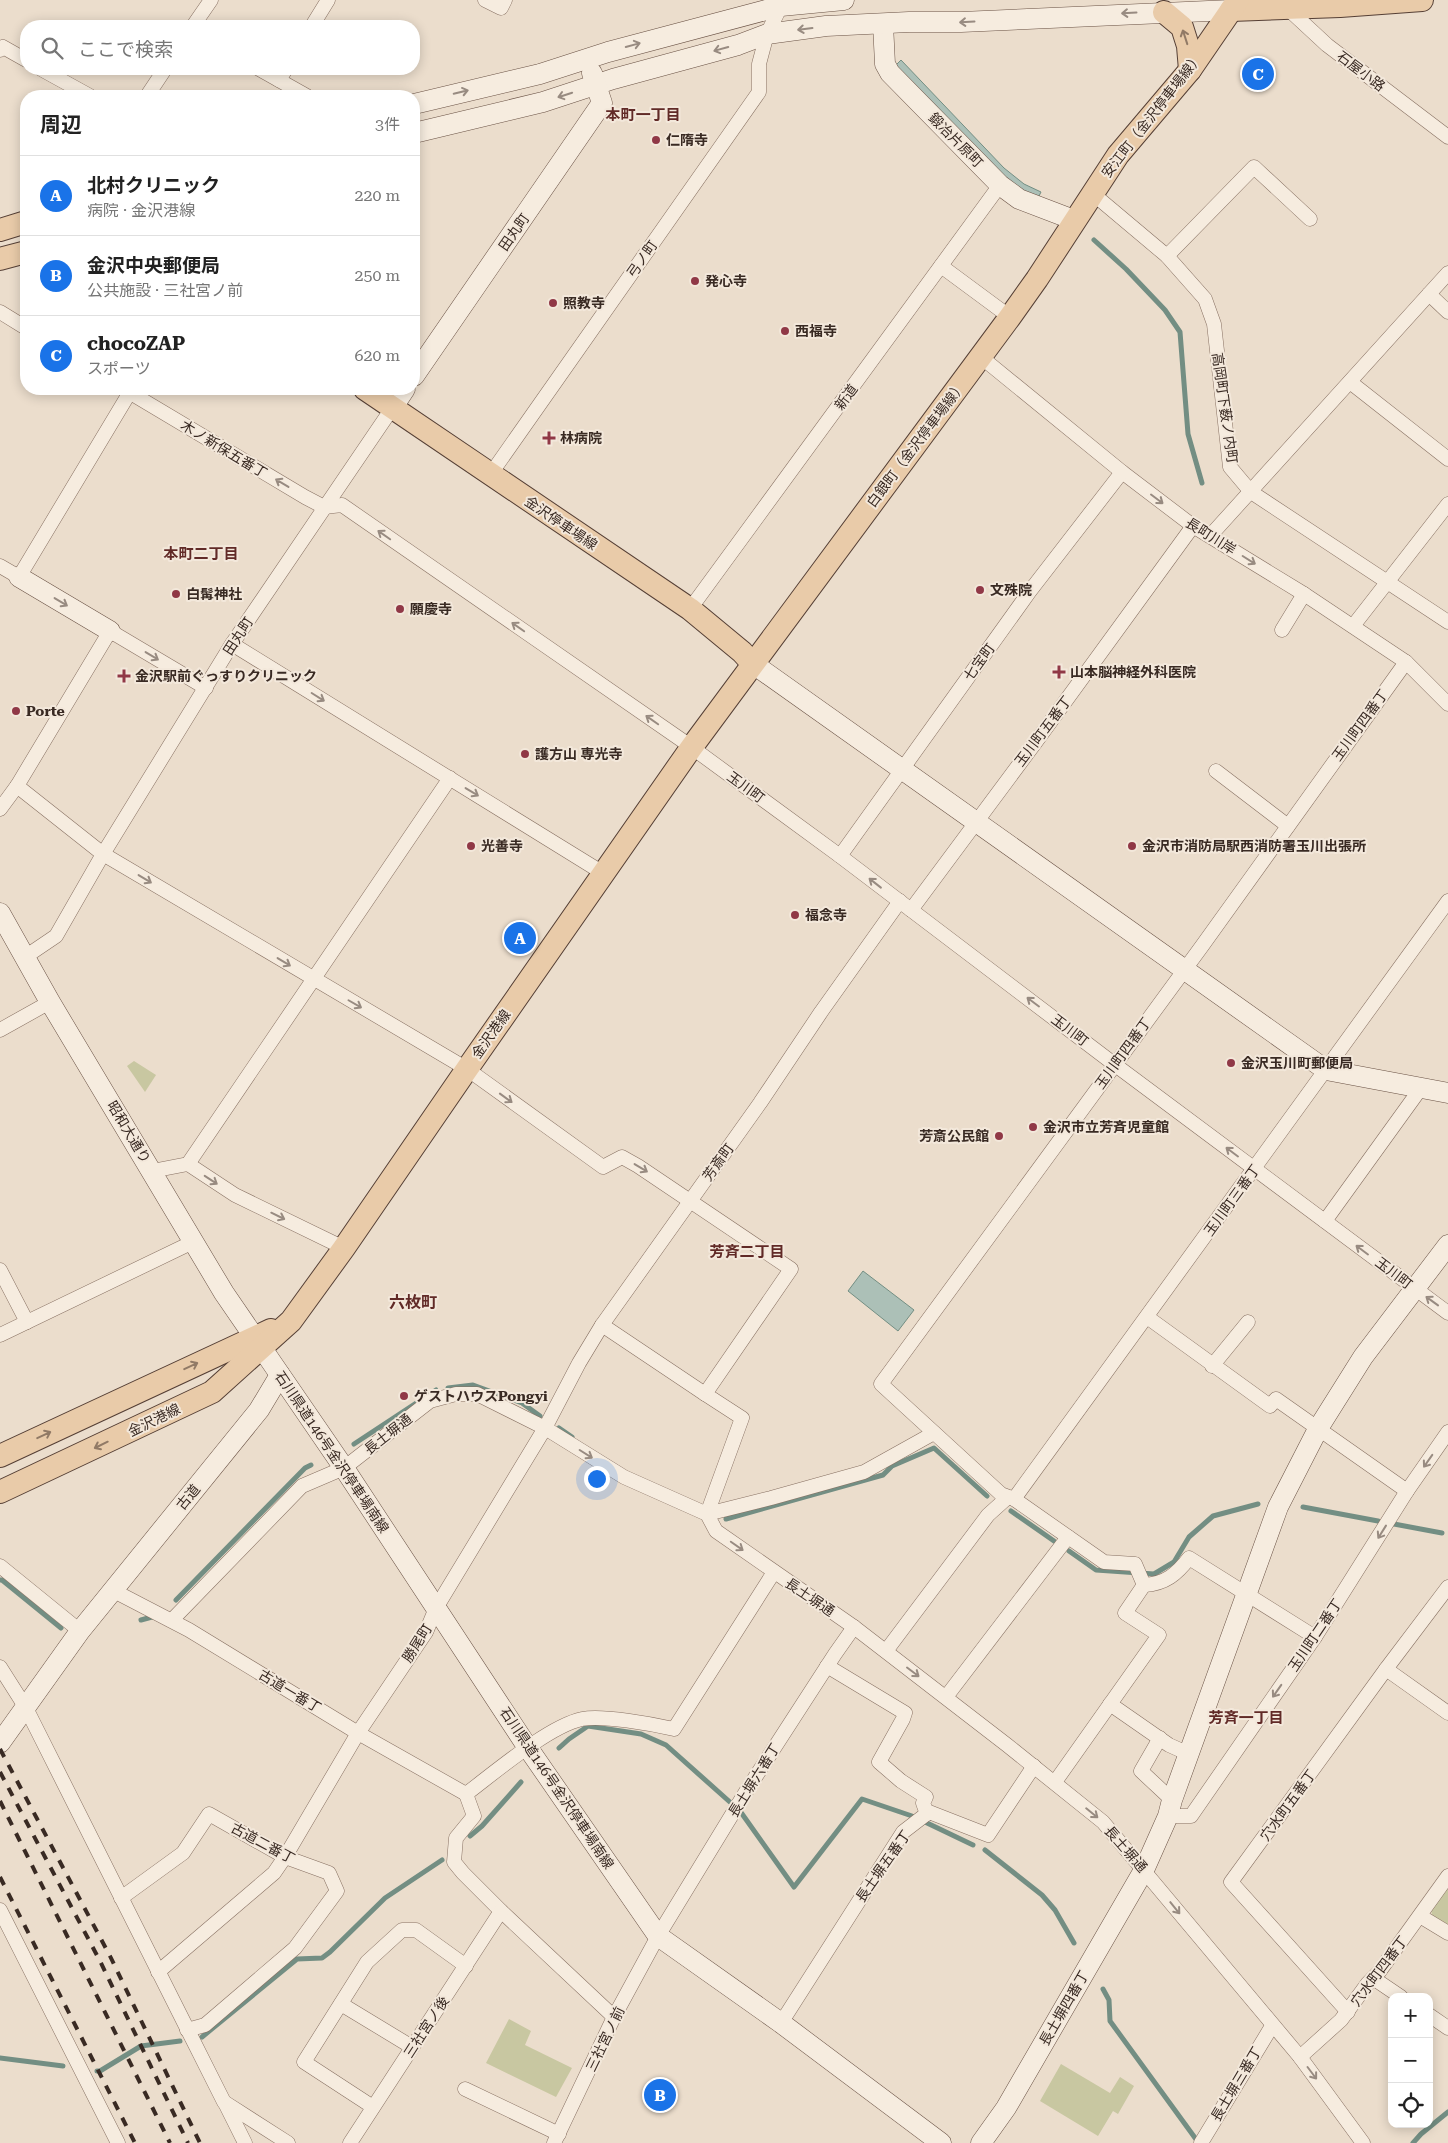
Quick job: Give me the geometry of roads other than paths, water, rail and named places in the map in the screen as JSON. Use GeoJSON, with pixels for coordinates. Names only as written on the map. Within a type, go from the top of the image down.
{"type":"FeatureCollection","features":[{"type":"Feature","properties":{"kind":"main road"},"geometry":{"type":"LineString","coordinates":[[1234,5],[1422,0]]}},
{"type":"Feature","properties":{"kind":"main road","name":"安江町（金沢停車場線）"},"geometry":{"type":"LineString","coordinates":[[1074,220],[1118,155],[1190,70],[1234,5]]}},
{"type":"Feature","properties":{"kind":"main road"},"geometry":{"type":"LineString","coordinates":[[1164,12],[1182,27],[1188,46],[1190,70]]}},
{"type":"Feature","properties":{"kind":"main road","name":"白銀町（金沢停車場線）"},"geometry":{"type":"LineString","coordinates":[[691,748],[752,663],[1038,279],[1074,220]]}},
{"type":"Feature","properties":{"kind":"main road"},"geometry":{"type":"LineString","coordinates":[[0,230],[20,224]]}},
{"type":"Feature","properties":{"kind":"main road"},"geometry":{"type":"LineString","coordinates":[[0,259],[20,254]]}},
{"type":"Feature","properties":{"kind":"main road","name":"金沢停車場線"},"geometry":{"type":"LineString","coordinates":[[399,398],[490,475],[690,609],[742,652],[752,663]]}},
{"type":"Feature","properties":{"kind":"main road","name":"金沢港線"},"geometry":{"type":"LineString","coordinates":[[0,1456],[258,1343],[291,1321],[344,1248],[691,748]]}},
{"type":"Feature","properties":{"kind":"main road","name":"金沢港線"},"geometry":{"type":"LineString","coordinates":[[0,1492],[212,1392],[258,1343]]}},
{"type":"Feature","properties":{"kind":"street"},"geometry":{"type":"LineString","coordinates":[[197,20],[211,0]]}},
{"type":"Feature","properties":{"kind":"street"},"geometry":{"type":"LineString","coordinates":[[316,20],[328,0]]}},
{"type":"Feature","properties":{"kind":"street"},"geometry":{"type":"LineString","coordinates":[[485,0],[501,8],[505,0]]}},
{"type":"Feature","properties":{"kind":"street"},"geometry":{"type":"LineString","coordinates":[[420,103],[540,74],[781,3],[844,0]]}},
{"type":"Feature","properties":{"kind":"street","name":"弓ノ町"},"geometry":{"type":"LineString","coordinates":[[490,475],[759,92],[759,64],[767,34],[781,3]]}},
{"type":"Feature","properties":{"kind":"street","name":"石屋小路"},"geometry":{"type":"LineString","coordinates":[[1283,4],[1327,45],[1448,137]]}},
{"type":"Feature","properties":{"kind":"street"},"geometry":{"type":"LineString","coordinates":[[420,132],[543,102],[767,34],[826,26],[962,22],[1164,12],[1234,5]]}},
{"type":"Feature","properties":{"kind":"street","name":"鍛冶片原町"},"geometry":{"type":"LineString","coordinates":[[883,24],[885,64],[890,73],[1000,185],[1019,199],[1074,220]]}},
{"type":"Feature","properties":{"kind":"street"},"geometry":{"type":"LineString","coordinates":[[0,50],[3,47],[20,57]]}},
{"type":"Feature","properties":{"kind":"street"},"geometry":{"type":"LineString","coordinates":[[587,59],[596,85]]}},
{"type":"Feature","properties":{"kind":"street"},"geometry":{"type":"LineString","coordinates":[[52,75],[79,90]]}},
{"type":"Feature","properties":{"kind":"street"},"geometry":{"type":"LineString","coordinates":[[151,90],[161,75]]}},
{"type":"Feature","properties":{"kind":"street"},"geometry":{"type":"LineString","coordinates":[[283,75],[300,90]]}},
{"type":"Feature","properties":{"kind":"street","name":"田丸町"},"geometry":{"type":"LineString","coordinates":[[420,367],[602,103],[596,85]]}},
{"type":"Feature","properties":{"kind":"street"},"geometry":{"type":"LineString","coordinates":[[1167,256],[1254,167],[1310,219]]}},
{"type":"Feature","properties":{"kind":"street","name":"新道"},"geometry":{"type":"LineString","coordinates":[[690,609],[1000,185]]}},
{"type":"Feature","properties":{"kind":"street","name":"高岡町下薮ノ内町"},"geometry":{"type":"LineString","coordinates":[[1092,192],[1167,256],[1205,299],[1214,324],[1230,467],[1251,492],[1448,622]]}},
{"type":"Feature","properties":{"kind":"street"},"geometry":{"type":"LineString","coordinates":[[941,266],[1010,317]]}},
{"type":"Feature","properties":{"kind":"street"},"geometry":{"type":"LineString","coordinates":[[1210,536],[1448,273]]}},
{"type":"Feature","properties":{"kind":"street"},"geometry":{"type":"LineString","coordinates":[[1429,294],[1448,312]]}},
{"type":"Feature","properties":{"kind":"street"},"geometry":{"type":"LineString","coordinates":[[0,312],[20,324]]}},
{"type":"Feature","properties":{"kind":"street","name":"長町川岸"},"geometry":{"type":"LineString","coordinates":[[981,357],[1122,472],[1193,526],[1353,626],[1406,662],[1445,695]]}},
{"type":"Feature","properties":{"kind":"street"},"geometry":{"type":"LineString","coordinates":[[1350,382],[1448,459]]}},
{"type":"Feature","properties":{"kind":"street"},"geometry":{"type":"LineString","coordinates":[[19,577],[124,395]]}},
{"type":"Feature","properties":{"kind":"street","name":"木ノ新保五番丁"},"geometry":{"type":"LineString","coordinates":[[135,395],[324,507]]}},
{"type":"Feature","properties":{"kind":"street","name":"田丸町"},"geometry":{"type":"LineString","coordinates":[[25,957],[56,936],[103,854],[232,644],[399,398]]}},
{"type":"Feature","properties":{"kind":"street","name":"七宝町"},"geometry":{"type":"LineString","coordinates":[[840,856],[1030,591],[1122,472]]}},
{"type":"Feature","properties":{"kind":"street"},"geometry":{"type":"LineString","coordinates":[[1353,626],[1448,504]]}},
{"type":"Feature","properties":{"kind":"street","name":"玉川町"},"geometry":{"type":"LineString","coordinates":[[324,507],[342,505],[691,748],[840,856],[1114,1064],[1448,1312]]}},
{"type":"Feature","properties":{"kind":"street","name":"玉川町五番丁"},"geometry":{"type":"LineString","coordinates":[[905,906],[976,823],[1193,526]]}},
{"type":"Feature","properties":{"kind":"street"},"geometry":{"type":"LineString","coordinates":[[0,566],[206,688]]}},
{"type":"Feature","properties":{"kind":"street"},"geometry":{"type":"LineString","coordinates":[[1282,630],[1304,594]]}},
{"type":"Feature","properties":{"kind":"street"},"geometry":{"type":"LineString","coordinates":[[0,809],[17,786],[110,631]]}},
{"type":"Feature","properties":{"kind":"street"},"geometry":{"type":"LineString","coordinates":[[232,644],[604,873]]}},
{"type":"Feature","properties":{"kind":"street","name":"玉川町四番丁"},"geometry":{"type":"LineString","coordinates":[[934,1433],[881,1384],[940,1301],[1056,1147],[1114,1064],[1406,662]]}},
{"type":"Feature","properties":{"kind":"street"},"geometry":{"type":"LineString","coordinates":[[752,663],[1326,1070],[1448,1093]]}},
{"type":"Feature","properties":{"kind":"street"},"geometry":{"type":"LineString","coordinates":[[1216,771],[1288,826]]}},
{"type":"Feature","properties":{"kind":"street"},"geometry":{"type":"LineString","coordinates":[[152,1171],[188,1164],[450,778]]}},
{"type":"Feature","properties":{"kind":"street"},"geometry":{"type":"LineString","coordinates":[[17,786],[103,854],[467,1069],[603,1167],[622,1157],[691,1200],[791,1269],[705,1394]]}},
{"type":"Feature","properties":{"kind":"street","name":"玉川町三番丁"},"geometry":{"type":"LineString","coordinates":[[886,1652],[988,1515],[1011,1498],[1147,1317],[1448,901]]}},
{"type":"Feature","properties":{"kind":"street","name":"芳斎町"},"geometry":{"type":"LineString","coordinates":[[545,1428],[579,1363],[602,1325],[760,1103],[820,1012],[905,906]]}},
{"type":"Feature","properties":{"kind":"street","name":"昭和大通り"},"geometry":{"type":"LineString","coordinates":[[0,913],[50,1002],[193,1242],[258,1343]]}},
{"type":"Feature","properties":{"kind":"street"},"geometry":{"type":"LineString","coordinates":[[0,1030],[50,1002]]}},
{"type":"Feature","properties":{"kind":"street"},"geometry":{"type":"LineString","coordinates":[[1325,1222],[1421,1088]]}},
{"type":"Feature","properties":{"kind":"street"},"geometry":{"type":"LineString","coordinates":[[188,1164],[235,1195],[344,1248]]}},
{"type":"Feature","properties":{"kind":"street"},"geometry":{"type":"LineString","coordinates":[[0,1335],[193,1242]]}},
{"type":"Feature","properties":{"kind":"street","name":"長土塀四番丁"},"geometry":{"type":"LineString","coordinates":[[981,2143],[1006,2108],[1144,1870],[1170,1808],[1278,1507],[1319,1427],[1363,1357],[1448,1245]]}},
{"type":"Feature","properties":{"kind":"street"},"geometry":{"type":"LineString","coordinates":[[0,1270],[27,1322]]}},
{"type":"Feature","properties":{"kind":"street"},"geometry":{"type":"LineString","coordinates":[[1147,1317],[1212,1366],[1270,1406],[1276,1398],[1407,1491]]}},
{"type":"Feature","properties":{"kind":"street"},"geometry":{"type":"LineString","coordinates":[[1212,1366],[1248,1322]]}},
{"type":"Feature","properties":{"kind":"street"},"geometry":{"type":"LineString","coordinates":[[602,1325],[742,1418],[707,1514]]}},
{"type":"Feature","properties":{"kind":"street","name":"石川県道146号金沢停車場南線"},"geometry":{"type":"LineString","coordinates":[[258,1343],[344,1468],[528,1748],[658,1936],[781,2023],[941,2143]]}},
{"type":"Feature","properties":{"kind":"street","name":"古道"},"geometry":{"type":"LineString","coordinates":[[0,1743],[112,1590],[259,1410],[280,1375]]}},
{"type":"Feature","properties":{"kind":"street","name":"長土塀通"},"geometry":{"type":"LineString","coordinates":[[172,1620],[302,1486],[344,1468],[430,1401],[456,1394],[477,1394],[545,1428],[624,1477],[707,1514],[716,1531],[854,1627],[946,1697],[1103,1822],[1300,2058],[1363,2143]]}},
{"type":"Feature","properties":{"kind":"street","name":"勝尾町"},"geometry":{"type":"LineString","coordinates":[[158,1972],[274,1873],[358,1733],[426,1632],[436,1608],[545,1428]]}},
{"type":"Feature","properties":{"kind":"street","name":"玉川町二番丁"},"geometry":{"type":"LineString","coordinates":[[1170,1808],[1191,1816],[1315,1637],[1407,1491],[1448,1432]]}},
{"type":"Feature","properties":{"kind":"street"},"geometry":{"type":"LineString","coordinates":[[707,1514],[864,1472],[934,1433],[1001,1494],[1011,1498],[1104,1562],[1135,1564],[1141,1577],[1158,1584],[1178,1572],[1189,1558],[1315,1637]]}},
{"type":"Feature","properties":{"kind":"street"},"geometry":{"type":"LineString","coordinates":[[946,1697],[1068,1537]]}},
{"type":"Feature","properties":{"kind":"street"},"geometry":{"type":"LineString","coordinates":[[0,1566],[63,1617],[86,1624]]}},
{"type":"Feature","properties":{"kind":"street"},"geometry":{"type":"LineString","coordinates":[[614,2018],[501,1911],[454,1862],[456,1838],[474,1816],[466,1794],[528,1748],[562,1726],[583,1719],[652,1724],[674,1729],[774,1572]]}},
{"type":"Feature","properties":{"kind":"street"},"geometry":{"type":"LineString","coordinates":[[1054,1782],[1159,1634],[1125,1613],[1141,1577]]}},
{"type":"Feature","properties":{"kind":"street","name":"穴水町五番丁"},"geometry":{"type":"LineString","coordinates":[[1348,2012],[1231,1882],[1448,1587]]}},
{"type":"Feature","properties":{"kind":"street","name":"古道一番丁"},"geometry":{"type":"LineString","coordinates":[[112,1590],[172,1620],[358,1733],[466,1794]]}},
{"type":"Feature","properties":{"kind":"street","name":"長土塀六番丁"},"geometry":{"type":"LineString","coordinates":[[658,1936],[747,1790],[854,1627]]}},
{"type":"Feature","properties":{"kind":"street"},"geometry":{"type":"LineString","coordinates":[[827,1666],[905,1713],[879,1762],[900,1781],[926,1797],[924,1804],[927,1814],[929,1812],[988,1835],[1034,1766]]}},
{"type":"Feature","properties":{"kind":"street"},"geometry":{"type":"LineString","coordinates":[[0,1667],[26,1708],[244,2143]]}},
{"type":"Feature","properties":{"kind":"street"},"geometry":{"type":"LineString","coordinates":[[1386,1669],[1448,1713]]}},
{"type":"Feature","properties":{"kind":"street"},"geometry":{"type":"LineString","coordinates":[[1110,1704],[1160,1738],[1189,1754]]}},
{"type":"Feature","properties":{"kind":"street"},"geometry":{"type":"LineString","coordinates":[[1160,1738],[1140,1771],[1170,1808]]}},
{"type":"Feature","properties":{"kind":"street","name":"古道二番丁"},"geometry":{"type":"LineString","coordinates":[[121,1898],[183,1853],[209,1814],[285,1857],[329,1873],[337,1891],[294,1948],[205,2025],[187,2030]]}},
{"type":"Feature","properties":{"kind":"street","name":"長土塀五番丁"},"geometry":{"type":"LineString","coordinates":[[781,2023],[903,1832],[927,1814]]}},
{"type":"Feature","properties":{"kind":"street","name":"穴水町四番丁"},"geometry":{"type":"LineString","coordinates":[[1300,2058],[1348,2012],[1448,1876]]}},
{"type":"Feature","properties":{"kind":"street"},"geometry":{"type":"LineString","coordinates":[[0,1910],[118,2143]]}},
{"type":"Feature","properties":{"kind":"street","name":"三社宮ノ後"},"geometry":{"type":"LineString","coordinates":[[350,2143],[501,1911]]}},
{"type":"Feature","properties":{"kind":"street"},"geometry":{"type":"LineString","coordinates":[[1420,1916],[1448,1933]]}},
{"type":"Feature","properties":{"kind":"street"},"geometry":{"type":"LineString","coordinates":[[373,2107],[304,2062],[368,1962],[402,1930],[416,1930],[466,1966]]}},
{"type":"Feature","properties":{"kind":"street","name":"三社宮ノ前"},"geometry":{"type":"LineString","coordinates":[[557,2138],[614,2018],[658,1936]]}},
{"type":"Feature","properties":{"kind":"street"},"geometry":{"type":"LineString","coordinates":[[1373,1978],[1395,1993]]}},
{"type":"Feature","properties":{"kind":"street"},"geometry":{"type":"LineString","coordinates":[[341,2004],[412,2047]]}},
{"type":"Feature","properties":{"kind":"street"},"geometry":{"type":"LineString","coordinates":[[1433,2018],[1448,2028]]}},
{"type":"Feature","properties":{"kind":"street","name":"長土塀三番丁"},"geometry":{"type":"LineString","coordinates":[[1202,2143],[1272,2026]]}},
{"type":"Feature","properties":{"kind":"street"},"geometry":{"type":"LineString","coordinates":[[465,2089],[557,2138]]}},
{"type":"Feature","properties":{"kind":"street"},"geometry":{"type":"LineString","coordinates":[[224,2102],[288,2143]]}},
{"type":"Feature","properties":{"kind":"waterway"},"geometry":{"type":"LineString","coordinates":[[1094,240],[1126,269],[1165,310],[1180,332],[1188,434],[1202,483]]}},
{"type":"Feature","properties":{"kind":"waterway"},"geometry":{"type":"LineString","coordinates":[[448,1388],[473,1385],[522,1403],[540,1416]]}},
{"type":"Feature","properties":{"kind":"waterway"},"geometry":{"type":"LineString","coordinates":[[354,1444],[436,1390]]}},
{"type":"Feature","properties":{"kind":"waterway"},"geometry":{"type":"LineString","coordinates":[[559,1428],[572,1437]]}},
{"type":"Feature","properties":{"kind":"waterway"},"geometry":{"type":"LineString","coordinates":[[726,1519],[883,1475],[892,1466],[934,1448],[987,1496]]}},
{"type":"Feature","properties":{"kind":"waterway"},"geometry":{"type":"LineString","coordinates":[[176,1600],[305,1468],[311,1465]]}},
{"type":"Feature","properties":{"kind":"waterway"},"geometry":{"type":"LineString","coordinates":[[1069,1551],[1096,1570],[1154,1574],[1174,1562],[1189,1537],[1213,1516],[1258,1504]]}},
{"type":"Feature","properties":{"kind":"waterway"},"geometry":{"type":"LineString","coordinates":[[1303,1507],[1378,1521]]}},
{"type":"Feature","properties":{"kind":"waterway"},"geometry":{"type":"LineString","coordinates":[[1011,1511],[1054,1541]]}},
{"type":"Feature","properties":{"kind":"waterway"},"geometry":{"type":"LineString","coordinates":[[1394,1524],[1442,1533]]}},
{"type":"Feature","properties":{"kind":"waterway"},"geometry":{"type":"LineString","coordinates":[[0,1580],[61,1628]]}},
{"type":"Feature","properties":{"kind":"waterway"},"geometry":{"type":"LineString","coordinates":[[141,1620],[152,1617]]}},
{"type":"Feature","properties":{"kind":"waterway"},"geometry":{"type":"LineString","coordinates":[[559,1748],[588,1726],[641,1734],[666,1745],[731,1803]]}},
{"type":"Feature","properties":{"kind":"waterway"},"geometry":{"type":"LineString","coordinates":[[470,1836],[482,1826],[521,1782]]}},
{"type":"Feature","properties":{"kind":"waterway"},"geometry":{"type":"LineString","coordinates":[[740,1811],[794,1887],[862,1799],[912,1816]]}},
{"type":"Feature","properties":{"kind":"waterway"},"geometry":{"type":"LineString","coordinates":[[925,1822],[973,1845]]}},
{"type":"Feature","properties":{"kind":"waterway"},"geometry":{"type":"LineString","coordinates":[[985,1850],[1042,1895],[1055,1910],[1074,1943]]}},
{"type":"Feature","properties":{"kind":"waterway"},"geometry":{"type":"LineString","coordinates":[[202,2037],[297,1959],[322,1958],[385,1898],[442,1860]]}},
{"type":"Feature","properties":{"kind":"waterway"},"geometry":{"type":"LineString","coordinates":[[1103,1989],[1109,2000],[1110,2021],[1198,2142]]}},
{"type":"Feature","properties":{"kind":"waterway"},"geometry":{"type":"LineString","coordinates":[[97,2071],[141,2046],[180,2041]]}},
{"type":"Feature","properties":{"kind":"waterway"},"geometry":{"type":"LineString","coordinates":[[0,2058],[63,2066]]}},
{"type":"Feature","properties":{"kind":"waterway"},"geometry":{"type":"LineString","coordinates":[[1413,2143],[1448,2112]]}},
{"type":"Feature","properties":{"kind":"railway"},"geometry":{"type":"LineString","coordinates":[[0,1749],[110,1956],[200,2143]]}},
{"type":"Feature","properties":{"kind":"railway"},"geometry":{"type":"LineString","coordinates":[[0,1772],[100,1961],[188,2143]]}},
{"type":"Feature","properties":{"kind":"railway"},"geometry":{"type":"LineString","coordinates":[[0,1801],[170,2143]]}},
{"type":"Feature","properties":{"kind":"railway"},"geometry":{"type":"LineString","coordinates":[[0,1877],[135,2143]]}},
{"type":"Feature","properties":{"kind":"place","name":"chocoZAP"},"geometry":{"type":"Point","coordinates":[1258,74]}},
{"type":"Feature","properties":{"kind":"place","name":"仁隋寺"},"geometry":{"type":"Point","coordinates":[656,140]}},
{"type":"Feature","properties":{"kind":"place","name":"発心寺"},"geometry":{"type":"Point","coordinates":[695,281]}},
{"type":"Feature","properties":{"kind":"place","name":"照教寺"},"geometry":{"type":"Point","coordinates":[553,303]}},
{"type":"Feature","properties":{"kind":"place","name":"西福寺"},"geometry":{"type":"Point","coordinates":[785,331]}},
{"type":"Feature","properties":{"kind":"place","name":"林病院"},"geometry":{"type":"Point","coordinates":[549,438]}},
{"type":"Feature","properties":{"kind":"place","name":"文殊院"},"geometry":{"type":"Point","coordinates":[980,590]}},
{"type":"Feature","properties":{"kind":"place","name":"白髯神社"},"geometry":{"type":"Point","coordinates":[176,594]}},
{"type":"Feature","properties":{"kind":"place","name":"願慶寺"},"geometry":{"type":"Point","coordinates":[400,609]}},
{"type":"Feature","properties":{"kind":"place","name":"山本脳神経外科医院"},"geometry":{"type":"Point","coordinates":[1059,672]}},
{"type":"Feature","properties":{"kind":"place","name":"金沢駅前ぐっすりクリニック"},"geometry":{"type":"Point","coordinates":[124,676]}},
{"type":"Feature","properties":{"kind":"place","name":"Porte"},"geometry":{"type":"Point","coordinates":[16,711]}},
{"type":"Feature","properties":{"kind":"place","name":"護方山 専光寺"},"geometry":{"type":"Point","coordinates":[525,754]}},
{"type":"Feature","properties":{"kind":"place","name":"光善寺"},"geometry":{"type":"Point","coordinates":[471,846]}},
{"type":"Feature","properties":{"kind":"place","name":"金沢市消防局駅西消防署玉川出張所"},"geometry":{"type":"Point","coordinates":[1132,846]}},
{"type":"Feature","properties":{"kind":"place","name":"福念寺"},"geometry":{"type":"Point","coordinates":[795,915]}},
{"type":"Feature","properties":{"kind":"place","name":"北村クリニック"},"geometry":{"type":"Point","coordinates":[520,938]}},
{"type":"Feature","properties":{"kind":"place","name":"金沢玉川町郵便局"},"geometry":{"type":"Point","coordinates":[1231,1063]}},
{"type":"Feature","properties":{"kind":"place","name":"金沢市立芳斉児童館"},"geometry":{"type":"Point","coordinates":[1033,1127]}},
{"type":"Feature","properties":{"kind":"place","name":"芳斎公民館"},"geometry":{"type":"Point","coordinates":[999,1136]}},
{"type":"Feature","properties":{"kind":"place","name":"ゲストハウスPongyi"},"geometry":{"type":"Point","coordinates":[404,1396]}},
{"type":"Feature","properties":{"kind":"place","name":"金沢中央郵便局"},"geometry":{"type":"Point","coordinates":[660,2095]}},
{"type":"Feature","properties":{"kind":"district","name":"本町一丁目"},"geometry":{"type":"Point","coordinates":[643,115]}},
{"type":"Feature","properties":{"kind":"district","name":"本町二丁目"},"geometry":{"type":"Point","coordinates":[201,554]}},
{"type":"Feature","properties":{"kind":"district","name":"芳斉二丁目"},"geometry":{"type":"Point","coordinates":[747,1252]}},
{"type":"Feature","properties":{"kind":"district","name":"六枚町"},"geometry":{"type":"Point","coordinates":[413,1302]}},
{"type":"Feature","properties":{"kind":"district","name":"芳斉一丁目"},"geometry":{"type":"Point","coordinates":[1246,1718]}}]}
